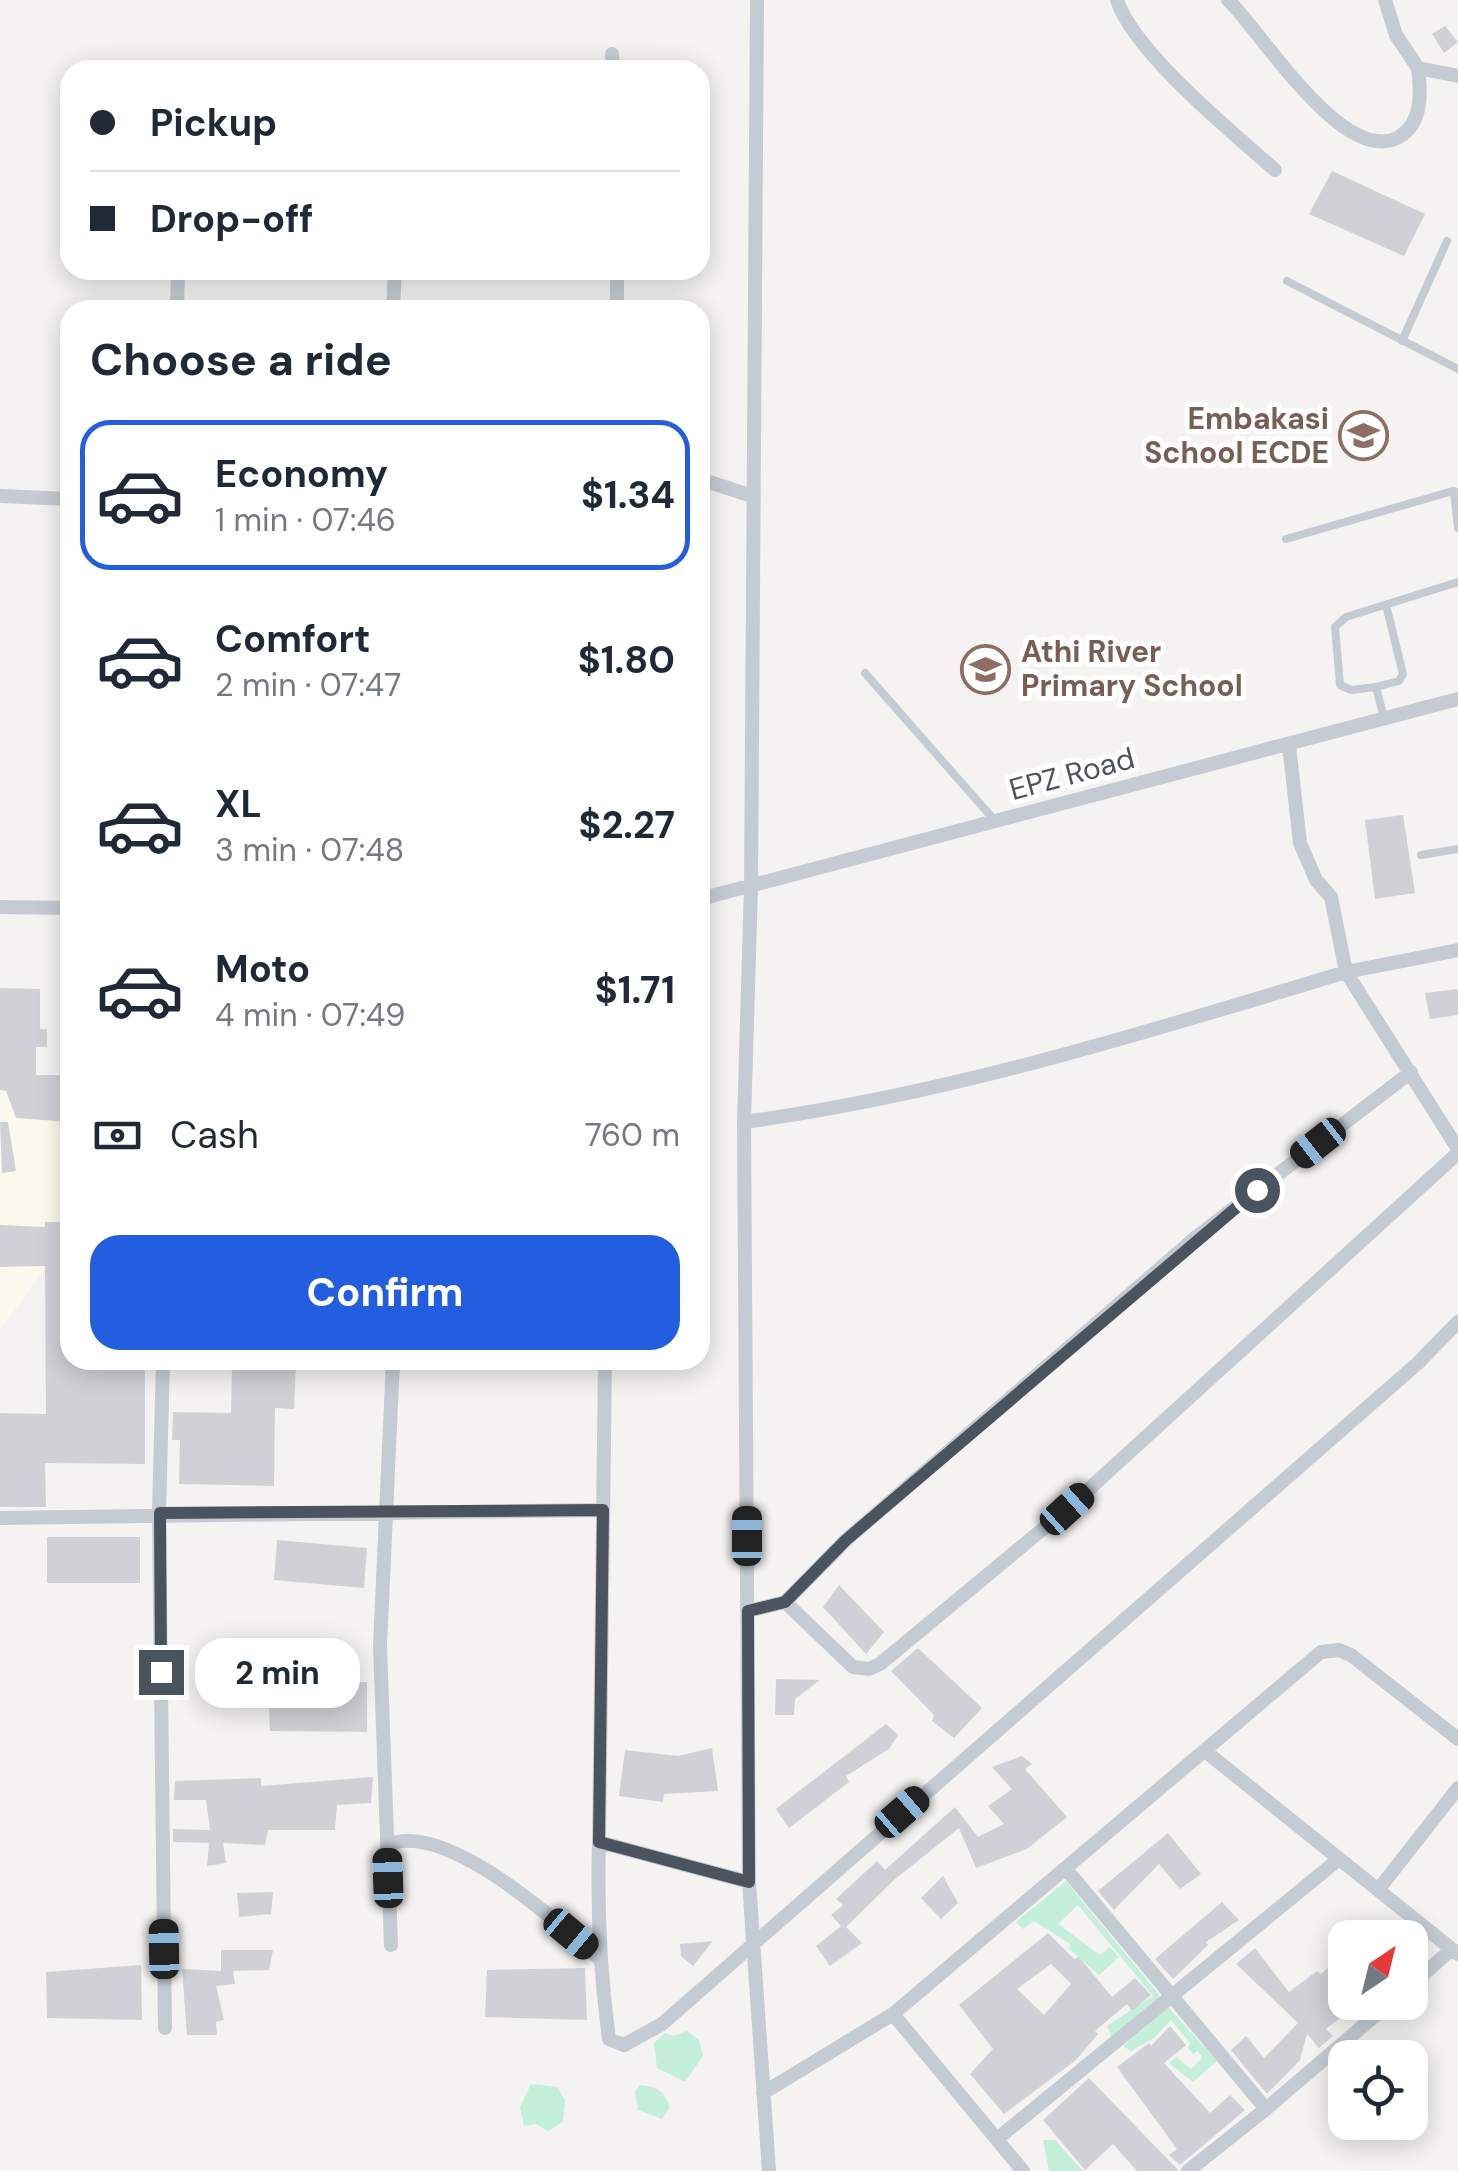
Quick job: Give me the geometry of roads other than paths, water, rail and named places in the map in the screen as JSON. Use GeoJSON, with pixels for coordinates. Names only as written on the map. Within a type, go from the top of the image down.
{"type":"FeatureCollection","features":[{"type":"Feature","properties":{"kind":"street"},"geometry":{"type":"LineString","coordinates":[[756,0],[751,887],[744,1122],[749,1882],[769,2171]]}},
{"type":"Feature","properties":{"kind":"street"},"geometry":{"type":"LineString","coordinates":[[1117,0],[1121,12],[1158,57],[1274,170]]}},
{"type":"Feature","properties":{"kind":"street"},"geometry":{"type":"LineString","coordinates":[[1228,0],[1328,115],[1380,142],[1395,139],[1411,128],[1418,106],[1418,68],[1396,35],[1386,0]]}},
{"type":"Feature","properties":{"kind":"street"},"geometry":{"type":"LineString","coordinates":[[1418,68],[1458,76]]}},
{"type":"Feature","properties":{"kind":"street"},"geometry":{"type":"LineString","coordinates":[[710,482],[752,496]]}},
{"type":"Feature","properties":{"kind":"street"},"geometry":{"type":"LineString","coordinates":[[0,496],[60,499]]}},
{"type":"Feature","properties":{"kind":"street","name":"EPZ Road"},"geometry":{"type":"LineString","coordinates":[[710,897],[1458,700]]}},
{"type":"Feature","properties":{"kind":"street"},"geometry":{"type":"LineString","coordinates":[[785,1602],[853,1667],[869,1669],[880,1664],[1067,1509],[1458,1151],[1346,972],[1332,897],[1316,880],[1300,843],[1289,745]]}},
{"type":"Feature","properties":{"kind":"street"},"geometry":{"type":"LineString","coordinates":[[0,907],[60,908]]}},
{"type":"Feature","properties":{"kind":"street"},"geometry":{"type":"LineString","coordinates":[[744,1122],[853,1108],[1055,1060],[1346,972],[1458,950]]}},
{"type":"Feature","properties":{"kind":"street"},"geometry":{"type":"LineString","coordinates":[[748,1611],[785,1602],[846,1540],[1196,1238],[1410,1072]]}},
{"type":"Feature","properties":{"kind":"street"},"geometry":{"type":"LineString","coordinates":[[605,1370],[600,1959],[609,2039],[624,2045],[662,2024],[1418,1363],[1458,1322]]}},
{"type":"Feature","properties":{"kind":"street"},"geometry":{"type":"LineString","coordinates":[[163,1370],[160,1513],[165,2028]]}},
{"type":"Feature","properties":{"kind":"street"},"geometry":{"type":"LineString","coordinates":[[391,1945],[380,1646],[392,1370]]}},
{"type":"Feature","properties":{"kind":"street"},"geometry":{"type":"LineString","coordinates":[[0,1518],[603,1510]]}},
{"type":"Feature","properties":{"kind":"street"},"geometry":{"type":"LineString","coordinates":[[762,2093],[893,2014],[1314,1656],[1328,1650],[1350,1655],[1458,1739]]}},
{"type":"Feature","properties":{"kind":"street"},"geometry":{"type":"LineString","coordinates":[[1205,1751],[1455,1952],[1428,1972]]}},
{"type":"Feature","properties":{"kind":"street"},"geometry":{"type":"LineString","coordinates":[[1378,1890],[1458,1788]]}},
{"type":"Feature","properties":{"kind":"street"},"geometry":{"type":"LineString","coordinates":[[387,1845],[405,1837],[442,1847],[542,1909],[600,1959]]}},
{"type":"Feature","properties":{"kind":"street"},"geometry":{"type":"LineString","coordinates":[[599,1842],[749,1882]]}},
{"type":"Feature","properties":{"kind":"street"},"geometry":{"type":"LineString","coordinates":[[997,2139],[1339,1858]]}},
{"type":"Feature","properties":{"kind":"street"},"geometry":{"type":"LineString","coordinates":[[1066,1869],[1266,2109]]}},
{"type":"Feature","properties":{"kind":"street"},"geometry":{"type":"LineString","coordinates":[[893,2014],[1022,2171]]}},
{"type":"Feature","properties":{"kind":"street"},"geometry":{"type":"LineString","coordinates":[[1188,2171],[1369,2020]]}},
{"type":"Feature","properties":{"kind":"street"},"geometry":{"type":"LineString","coordinates":[[1008,2153],[1008,2171]]}},
{"type":"Feature","properties":{"kind":"lane"},"geometry":{"type":"LineString","coordinates":[[1402,340],[1447,242]]}},
{"type":"Feature","properties":{"kind":"lane"},"geometry":{"type":"LineString","coordinates":[[1287,281],[1458,369]]}},
{"type":"Feature","properties":{"kind":"lane"},"geometry":{"type":"LineString","coordinates":[[1286,538],[1456,491],[1458,528]]}},
{"type":"Feature","properties":{"kind":"lane"},"geometry":{"type":"LineString","coordinates":[[1386,604],[1403,674],[1399,680],[1376,687],[1351,690],[1340,685],[1332,634],[1339,621],[1386,604],[1458,582]]}},
{"type":"Feature","properties":{"kind":"lane"},"geometry":{"type":"LineString","coordinates":[[865,673],[996,822]]}},
{"type":"Feature","properties":{"kind":"lane"},"geometry":{"type":"LineString","coordinates":[[1376,687],[1384,719]]}},
{"type":"Feature","properties":{"kind":"lane"},"geometry":{"type":"LineString","coordinates":[[1421,855],[1458,849]]}},
{"type":"Feature","properties":{"kind":"place","name":"Embakasi School ECDE"},"geometry":{"type":"Point","coordinates":[1364,436]}},
{"type":"Feature","properties":{"kind":"place","name":"Athi River Primary School"},"geometry":{"type":"Point","coordinates":[986,669]}}]}
